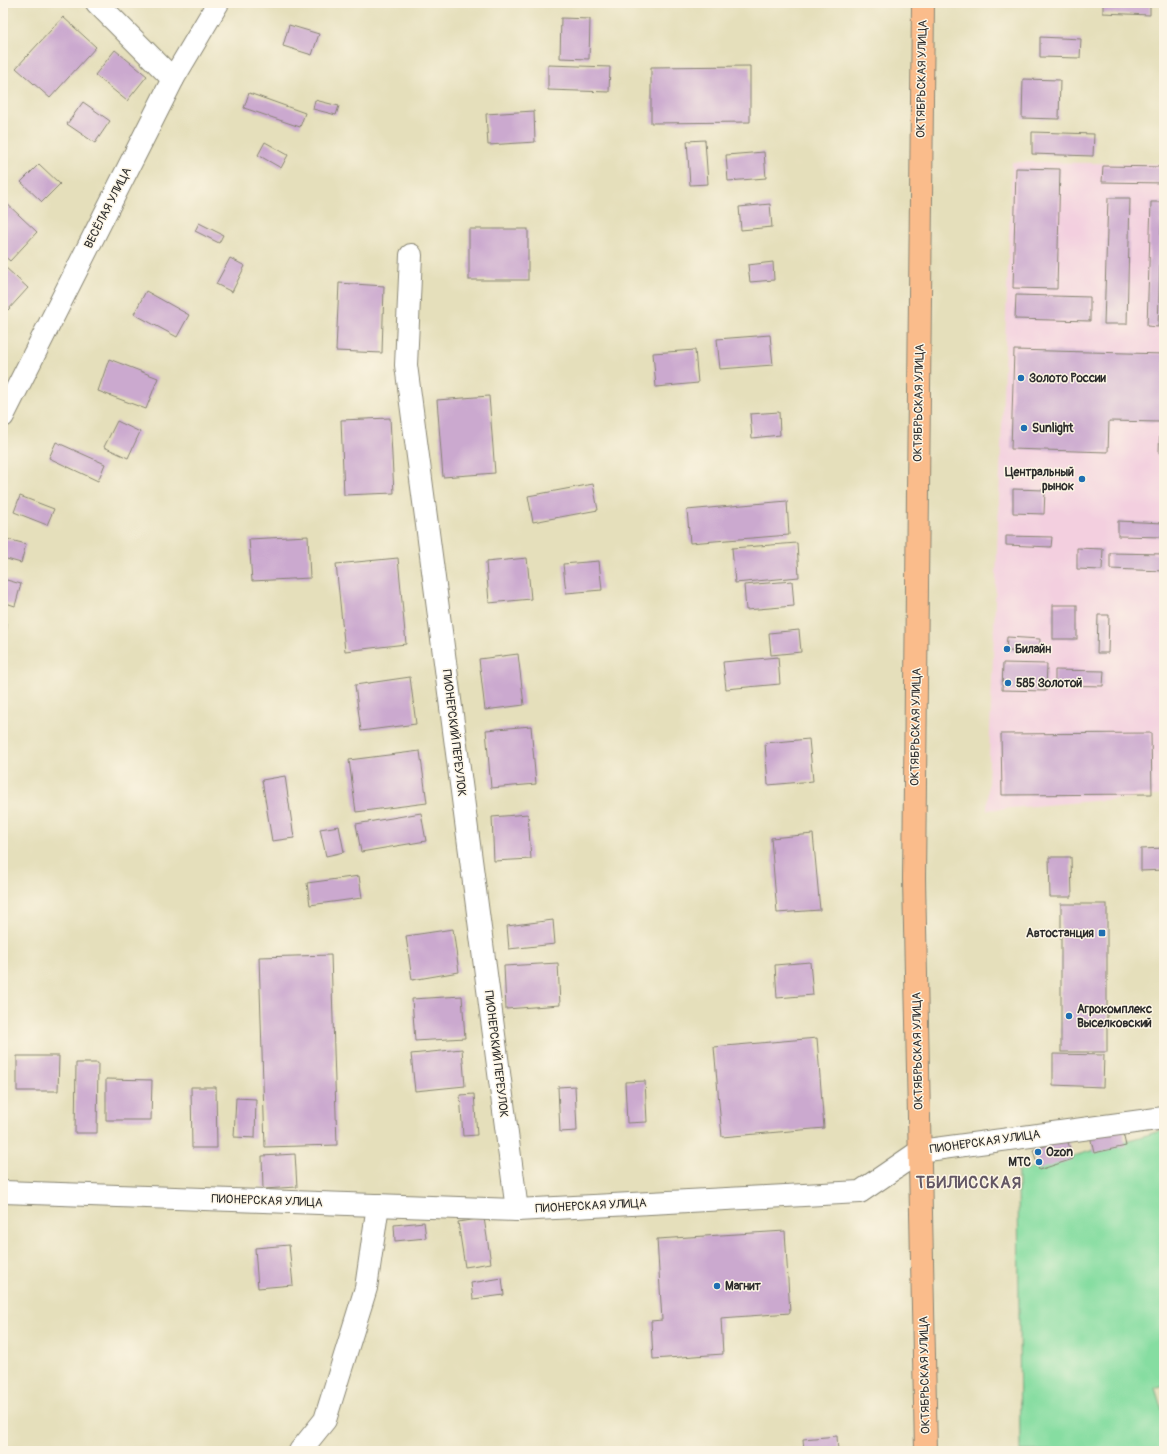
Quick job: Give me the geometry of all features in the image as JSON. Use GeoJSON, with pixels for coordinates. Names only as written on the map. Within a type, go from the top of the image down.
{"type":"FeatureCollection","features":[{"type":"Feature","properties":{"kind":"main road","name":"ОКТЯБРЬСКАЯ УЛИЦА"},"geometry":{"type":"LineString","coordinates":[[923,3],[914,879],[926,1451]]}},
{"type":"Feature","properties":{"kind":"street"},"geometry":{"type":"LineString","coordinates":[[97,3],[173,79]]}},
{"type":"Feature","properties":{"kind":"street","name":"ВЕСЁЛАЯ УЛИЦА"},"geometry":{"type":"LineString","coordinates":[[3,416],[173,79],[218,3]]}},
{"type":"Feature","properties":{"kind":"street","name":"ПИОНЕРСКИЙ ПЕРЕУЛОК"},"geometry":{"type":"LineString","coordinates":[[411,255],[406,364],[516,1210]]}},
{"type":"Feature","properties":{"kind":"street","name":"ПИОНЕРСКАЯ УЛИЦА"},"geometry":{"type":"LineString","coordinates":[[3,1192],[516,1210],[860,1192],[920,1151],[1164,1118]]}},
{"type":"Feature","properties":{"kind":"street"},"geometry":{"type":"LineString","coordinates":[[300,1451],[325,1420],[366,1288],[378,1205]]}},
{"type":"Feature","properties":{"kind":"shaded area","name":"Центральный рынок"},"geometry":{"type":"Polygon","coordinates":[[[1012,162],[1164,164],[1164,795],[987,810],[1012,162]]]}},
{"type":"Feature","properties":{"kind":"green space"},"geometry":{"type":"Polygon","coordinates":[[[1164,1130],[1164,1385],[1155,1388],[1164,1417],[1164,1451],[1020,1451],[1018,1172],[1164,1130]]]}},
{"type":"Feature","properties":{"kind":"building"},"geometry":{"type":"Polygon","coordinates":[[[1103,3],[1150,3],[1150,15],[1103,13],[1103,3]]]}},
{"type":"Feature","properties":{"kind":"building"},"geometry":{"type":"Polygon","coordinates":[[[63,17],[96,47],[50,98],[16,68],[63,17]]]}},
{"type":"Feature","properties":{"kind":"building"},"geometry":{"type":"Polygon","coordinates":[[[561,18],[590,19],[589,59],[560,58],[561,18]]]}},
{"type":"Feature","properties":{"kind":"building"},"geometry":{"type":"Polygon","coordinates":[[[289,25],[319,34],[312,55],[283,46],[289,25]]]}},
{"type":"Feature","properties":{"kind":"building"},"geometry":{"type":"Polygon","coordinates":[[[1040,37],[1081,39],[1080,58],[1040,57],[1040,37]]]}},
{"type":"Feature","properties":{"kind":"building"},"geometry":{"type":"Polygon","coordinates":[[[115,50],[147,76],[127,101],[95,75],[115,50]]]}},
{"type":"Feature","properties":{"kind":"building"},"geometry":{"type":"Polygon","coordinates":[[[548,65],[610,67],[609,92],[548,90],[548,65]]]}},
{"type":"Feature","properties":{"kind":"building"},"geometry":{"type":"Polygon","coordinates":[[[750,66],[750,122],[651,123],[651,67],[750,66]]]}},
{"type":"Feature","properties":{"kind":"building"},"geometry":{"type":"Polygon","coordinates":[[[1023,79],[1060,80],[1059,119],[1022,118],[1023,79]]]}},
{"type":"Feature","properties":{"kind":"building"},"geometry":{"type":"Polygon","coordinates":[[[249,93],[305,113],[300,127],[244,108],[249,93]]]}},
{"type":"Feature","properties":{"kind":"building"},"geometry":{"type":"Polygon","coordinates":[[[315,100],[339,106],[336,115],[313,109],[315,100]]]}},
{"type":"Feature","properties":{"kind":"building"},"geometry":{"type":"Polygon","coordinates":[[[83,102],[110,121],[95,143],[67,124],[83,102]]]}},
{"type":"Feature","properties":{"kind":"building"},"geometry":{"type":"Polygon","coordinates":[[[534,111],[535,142],[488,145],[486,114],[534,111]]]}},
{"type":"Feature","properties":{"kind":"building"},"geometry":{"type":"Polygon","coordinates":[[[1032,132],[1094,134],[1093,156],[1032,154],[1032,132]]]}},
{"type":"Feature","properties":{"kind":"building"},"geometry":{"type":"Polygon","coordinates":[[[705,140],[708,184],[690,185],[687,141],[705,140]]]}},
{"type":"Feature","properties":{"kind":"building"},"geometry":{"type":"Polygon","coordinates":[[[265,142],[288,155],[281,168],[258,155],[265,142]]]}},
{"type":"Feature","properties":{"kind":"building"},"geometry":{"type":"Polygon","coordinates":[[[764,152],[766,178],[728,181],[726,155],[764,152]]]}},
{"type":"Feature","properties":{"kind":"building"},"geometry":{"type":"Polygon","coordinates":[[[39,164],[60,184],[42,202],[21,182],[39,164]]]}},
{"type":"Feature","properties":{"kind":"building"},"geometry":{"type":"Polygon","coordinates":[[[1103,166],[1164,167],[1164,183],[1102,182],[1103,166]]]}},
{"type":"Feature","properties":{"kind":"building"},"geometry":{"type":"Polygon","coordinates":[[[1016,168],[1060,169],[1057,289],[1013,288],[1016,168]]]}},
{"type":"Feature","properties":{"kind":"building"},"geometry":{"type":"Polygon","coordinates":[[[1108,198],[1130,198],[1127,324],[1104,324],[1108,198]]]}},
{"type":"Feature","properties":{"kind":"building"},"geometry":{"type":"Polygon","coordinates":[[[3,200],[37,232],[10,261],[3,255],[3,200]]]}},
{"type":"Feature","properties":{"kind":"building"},"geometry":{"type":"Polygon","coordinates":[[[1151,202],[1162,202],[1158,327],[1147,326],[1151,202]]]}},
{"type":"Feature","properties":{"kind":"building"},"geometry":{"type":"Polygon","coordinates":[[[770,204],[772,227],[741,230],[739,207],[770,204]]]}},
{"type":"Feature","properties":{"kind":"building"},"geometry":{"type":"Polygon","coordinates":[[[199,223],[223,235],[219,243],[195,231],[199,223]]]}},
{"type":"Feature","properties":{"kind":"building"},"geometry":{"type":"Polygon","coordinates":[[[469,229],[528,229],[528,280],[469,280],[469,229]]]}},
{"type":"Feature","properties":{"kind":"building"},"geometry":{"type":"Polygon","coordinates":[[[230,258],[245,266],[232,292],[216,284],[230,258]]]}},
{"type":"Feature","properties":{"kind":"building"},"geometry":{"type":"Polygon","coordinates":[[[773,262],[774,280],[750,282],[748,265],[773,262]]]}},
{"type":"Feature","properties":{"kind":"building"},"geometry":{"type":"Polygon","coordinates":[[[4,266],[28,288],[8,310],[3,305],[4,266]]]}},
{"type":"Feature","properties":{"kind":"building"},"geometry":{"type":"Polygon","coordinates":[[[339,283],[384,286],[382,353],[336,351],[339,283]]]}},
{"type":"Feature","properties":{"kind":"building"},"geometry":{"type":"Polygon","coordinates":[[[146,291],[189,315],[177,337],[134,314],[146,291]]]}},
{"type":"Feature","properties":{"kind":"building"},"geometry":{"type":"Polygon","coordinates":[[[1016,295],[1090,297],[1090,321],[1015,319],[1016,295]]]}},
{"type":"Feature","properties":{"kind":"building"},"geometry":{"type":"Polygon","coordinates":[[[770,335],[773,365],[720,369],[717,339],[770,335]]]}},
{"type":"Feature","properties":{"kind":"building"},"geometry":{"type":"Polygon","coordinates":[[[695,350],[698,383],[656,387],[653,353],[695,350]]]}},
{"type":"Feature","properties":{"kind":"building"},"geometry":{"type":"Polygon","coordinates":[[[1014,350],[1164,354],[1164,454],[1159,453],[1160,422],[1109,421],[1108,452],[1011,449],[1014,350]]]}},
{"type":"Feature","properties":{"kind":"building"},"geometry":{"type":"Polygon","coordinates":[[[109,359],[158,378],[146,409],[98,391],[109,359]]]}},
{"type":"Feature","properties":{"kind":"building"},"geometry":{"type":"Polygon","coordinates":[[[489,396],[495,473],[443,477],[437,400],[489,396]]]}},
{"type":"Feature","properties":{"kind":"building"},"geometry":{"type":"Polygon","coordinates":[[[779,412],[780,435],[752,438],[750,414],[779,412]]]}},
{"type":"Feature","properties":{"kind":"building"},"geometry":{"type":"Polygon","coordinates":[[[390,418],[394,493],[344,495],[341,420],[390,418]]]}},
{"type":"Feature","properties":{"kind":"building"},"geometry":{"type":"Polygon","coordinates":[[[117,421],[140,432],[128,458],[104,447],[117,421]]]}},
{"type":"Feature","properties":{"kind":"building"},"geometry":{"type":"Polygon","coordinates":[[[56,442],[105,464],[98,481],[49,458],[56,442]]]}},
{"type":"Feature","properties":{"kind":"building"},"geometry":{"type":"Polygon","coordinates":[[[593,484],[598,510],[533,522],[528,496],[593,484]]]}},
{"type":"Feature","properties":{"kind":"building"},"geometry":{"type":"Polygon","coordinates":[[[1013,489],[1045,490],[1044,514],[1013,513],[1013,489]]]}},
{"type":"Feature","properties":{"kind":"building"},"geometry":{"type":"Polygon","coordinates":[[[20,496],[54,509],[47,525],[14,512],[20,496]]]}},
{"type":"Feature","properties":{"kind":"building"},"geometry":{"type":"Polygon","coordinates":[[[787,501],[789,535],[690,543],[687,510],[787,501]]]}},
{"type":"Feature","properties":{"kind":"building"},"geometry":{"type":"Polygon","coordinates":[[[1118,521],[1164,523],[1164,537],[1118,536],[1118,521]]]}},
{"type":"Feature","properties":{"kind":"building"},"geometry":{"type":"Polygon","coordinates":[[[308,536],[310,578],[252,581],[249,539],[308,536]]]}},
{"type":"Feature","properties":{"kind":"building"},"geometry":{"type":"Polygon","coordinates":[[[1006,536],[1052,537],[1051,547],[1006,545],[1006,536]]]}},
{"type":"Feature","properties":{"kind":"building"},"geometry":{"type":"Polygon","coordinates":[[[3,538],[26,544],[21,563],[3,558],[3,538]]]}},
{"type":"Feature","properties":{"kind":"building"},"geometry":{"type":"Polygon","coordinates":[[[797,543],[799,577],[735,583],[732,548],[797,543]]]}},
{"type":"Feature","properties":{"kind":"building"},"geometry":{"type":"Polygon","coordinates":[[[1077,548],[1103,549],[1102,570],[1077,569],[1077,548]]]}},
{"type":"Feature","properties":{"kind":"building"},"geometry":{"type":"Polygon","coordinates":[[[1110,553],[1164,554],[1164,571],[1110,569],[1110,553]]]}},
{"type":"Feature","properties":{"kind":"building"},"geometry":{"type":"Polygon","coordinates":[[[398,558],[406,644],[345,651],[336,564],[398,558]]]}},
{"type":"Feature","properties":{"kind":"building"},"geometry":{"type":"Polygon","coordinates":[[[527,558],[531,599],[489,603],[486,562],[527,558]]]}},
{"type":"Feature","properties":{"kind":"building"},"geometry":{"type":"Polygon","coordinates":[[[599,561],[602,590],[566,593],[563,564],[599,561]]]}},
{"type":"Feature","properties":{"kind":"building"},"geometry":{"type":"Polygon","coordinates":[[[3,579],[21,584],[15,606],[3,602],[3,579]]]}},
{"type":"Feature","properties":{"kind":"building"},"geometry":{"type":"Polygon","coordinates":[[[792,581],[794,606],[746,610],[744,585],[792,581]]]}},
{"type":"Feature","properties":{"kind":"building"},"geometry":{"type":"Polygon","coordinates":[[[1053,605],[1077,605],[1077,639],[1053,639],[1053,605]]]}},
{"type":"Feature","properties":{"kind":"building"},"geometry":{"type":"Polygon","coordinates":[[[1098,615],[1109,615],[1108,653],[1097,653],[1098,615]]]}},
{"type":"Feature","properties":{"kind":"building"},"geometry":{"type":"Polygon","coordinates":[[[3,624],[7,624],[6,637],[3,637],[3,624]]]}},
{"type":"Feature","properties":{"kind":"building"},"geometry":{"type":"Polygon","coordinates":[[[799,630],[801,652],[771,655],[769,633],[799,630]]]}},
{"type":"Feature","properties":{"kind":"building"},"geometry":{"type":"Polygon","coordinates":[[[1007,637],[1040,639],[1039,652],[1006,651],[1007,637]]]}},
{"type":"Feature","properties":{"kind":"building"},"geometry":{"type":"Polygon","coordinates":[[[518,654],[524,705],[485,710],[479,659],[518,654]]]}},
{"type":"Feature","properties":{"kind":"building"},"geometry":{"type":"Polygon","coordinates":[[[778,657],[780,684],[726,689],[723,662],[778,657]]]}},
{"type":"Feature","properties":{"kind":"building"},"geometry":{"type":"Polygon","coordinates":[[[1003,663],[1047,664],[1046,691],[1002,690],[1003,663]]]}},
{"type":"Feature","properties":{"kind":"building"},"geometry":{"type":"Polygon","coordinates":[[[1055,670],[1104,671],[1103,686],[1055,685],[1055,670]]]}},
{"type":"Feature","properties":{"kind":"building"},"geometry":{"type":"Polygon","coordinates":[[[410,677],[416,724],[361,731],[355,685],[410,677]]]}},
{"type":"Feature","properties":{"kind":"building"},"geometry":{"type":"Polygon","coordinates":[[[531,726],[536,784],[491,788],[486,730],[531,726]]]}},
{"type":"Feature","properties":{"kind":"building"},"geometry":{"type":"Polygon","coordinates":[[[1151,733],[1152,794],[1002,795],[1001,734],[1151,733]]]}},
{"type":"Feature","properties":{"kind":"building"},"geometry":{"type":"Polygon","coordinates":[[[809,739],[813,781],[768,785],[765,743],[809,739]]]}},
{"type":"Feature","properties":{"kind":"building"},"geometry":{"type":"Polygon","coordinates":[[[420,751],[427,803],[356,812],[349,760],[420,751]]]}},
{"type":"Feature","properties":{"kind":"building"},"geometry":{"type":"Polygon","coordinates":[[[285,776],[294,838],[272,841],[262,780],[285,776]]]}},
{"type":"Feature","properties":{"kind":"building"},"geometry":{"type":"Polygon","coordinates":[[[421,813],[426,841],[361,852],[356,824],[421,813]]]}},
{"type":"Feature","properties":{"kind":"building"},"geometry":{"type":"Polygon","coordinates":[[[528,814],[531,859],[494,861],[492,817],[528,814]]]}},
{"type":"Feature","properties":{"kind":"building"},"geometry":{"type":"Polygon","coordinates":[[[339,826],[344,852],[326,856],[320,829],[339,826]]]}},
{"type":"Feature","properties":{"kind":"building"},"geometry":{"type":"Polygon","coordinates":[[[813,834],[820,910],[777,913],[771,838],[813,834]]]}},
{"type":"Feature","properties":{"kind":"building"},"geometry":{"type":"Polygon","coordinates":[[[1164,848],[1164,870],[1141,871],[1141,849],[1164,848]]]}},
{"type":"Feature","properties":{"kind":"building"},"geometry":{"type":"Polygon","coordinates":[[[1049,857],[1071,857],[1072,897],[1050,897],[1049,857]]]}},
{"type":"Feature","properties":{"kind":"building"},"geometry":{"type":"Polygon","coordinates":[[[359,876],[362,898],[310,905],[307,883],[359,876]]]}},
{"type":"Feature","properties":{"kind":"building"},"geometry":{"type":"Polygon","coordinates":[[[1061,904],[1107,904],[1107,1052],[1061,1052],[1061,904]]]}},
{"type":"Feature","properties":{"kind":"building"},"geometry":{"type":"Polygon","coordinates":[[[553,920],[555,944],[509,949],[507,926],[553,920]]]}},
{"type":"Feature","properties":{"kind":"building"},"geometry":{"type":"Polygon","coordinates":[[[453,929],[459,972],[412,980],[406,936],[453,929]]]}},
{"type":"Feature","properties":{"kind":"building"},"geometry":{"type":"Polygon","coordinates":[[[331,955],[337,1145],[265,1147],[259,957],[331,955]]]}},
{"type":"Feature","properties":{"kind":"building"},"geometry":{"type":"Polygon","coordinates":[[[810,962],[813,995],[777,998],[775,965],[810,962]]]}},
{"type":"Feature","properties":{"kind":"building"},"geometry":{"type":"Polygon","coordinates":[[[558,963],[560,1005],[506,1009],[504,966],[558,963]]]}},
{"type":"Feature","properties":{"kind":"building"},"geometry":{"type":"Polygon","coordinates":[[[462,996],[465,1038],[415,1041],[412,999],[462,996]]]}},
{"type":"Feature","properties":{"kind":"building"},"geometry":{"type":"Polygon","coordinates":[[[817,1038],[824,1128],[722,1137],[714,1047],[817,1038]]]}},
{"type":"Feature","properties":{"kind":"building"},"geometry":{"type":"Polygon","coordinates":[[[462,1049],[465,1086],[415,1091],[411,1054],[462,1049]]]}},
{"type":"Feature","properties":{"kind":"building"},"geometry":{"type":"Polygon","coordinates":[[[1053,1054],[1104,1055],[1103,1087],[1053,1085],[1053,1054]]]}},
{"type":"Feature","properties":{"kind":"building"},"geometry":{"type":"Polygon","coordinates":[[[17,1056],[59,1056],[58,1091],[17,1091],[17,1056]]]}},
{"type":"Feature","properties":{"kind":"building"},"geometry":{"type":"Polygon","coordinates":[[[76,1063],[98,1063],[97,1133],[75,1133],[76,1063]]]}},
{"type":"Feature","properties":{"kind":"building"},"geometry":{"type":"Polygon","coordinates":[[[106,1079],[152,1080],[151,1120],[106,1120],[106,1079]]]}},
{"type":"Feature","properties":{"kind":"building"},"geometry":{"type":"Polygon","coordinates":[[[645,1081],[647,1122],[627,1123],[625,1082],[645,1081]]]}},
{"type":"Feature","properties":{"kind":"building"},"geometry":{"type":"Polygon","coordinates":[[[575,1086],[577,1131],[560,1132],[558,1087],[575,1086]]]}},
{"type":"Feature","properties":{"kind":"building"},"geometry":{"type":"Polygon","coordinates":[[[191,1087],[216,1087],[217,1148],[192,1148],[191,1087]]]}},
{"type":"Feature","properties":{"kind":"building"},"geometry":{"type":"Polygon","coordinates":[[[474,1094],[477,1135],[463,1136],[460,1095],[474,1094]]]}},
{"type":"Feature","properties":{"kind":"building"},"geometry":{"type":"Polygon","coordinates":[[[236,1098],[256,1099],[255,1138],[234,1137],[236,1098]]]}},
{"type":"Feature","properties":{"kind":"building"},"geometry":{"type":"Polygon","coordinates":[[[1120,1120],[1126,1146],[1094,1153],[1088,1127],[1120,1120]]]}},
{"type":"Feature","properties":{"kind":"building"},"geometry":{"type":"Polygon","coordinates":[[[1067,1139],[1073,1159],[1039,1170],[1033,1150],[1067,1139]]]}},
{"type":"Feature","properties":{"kind":"building"},"geometry":{"type":"Polygon","coordinates":[[[295,1154],[297,1187],[263,1189],[262,1156],[295,1154]]]}},
{"type":"Feature","properties":{"kind":"building"},"geometry":{"type":"Polygon","coordinates":[[[484,1218],[491,1263],[465,1267],[458,1222],[484,1218]]]}},
{"type":"Feature","properties":{"kind":"building"},"geometry":{"type":"Polygon","coordinates":[[[424,1222],[426,1238],[395,1241],[394,1225],[424,1222]]]}},
{"type":"Feature","properties":{"kind":"building"},"geometry":{"type":"Polygon","coordinates":[[[785,1231],[790,1313],[721,1318],[723,1354],[653,1359],[651,1321],[662,1320],[657,1239],[785,1231]]]}},
{"type":"Feature","properties":{"kind":"building"},"geometry":{"type":"Polygon","coordinates":[[[289,1245],[293,1285],[258,1288],[255,1248],[289,1245]]]}},
{"type":"Feature","properties":{"kind":"building"},"geometry":{"type":"Polygon","coordinates":[[[502,1278],[504,1295],[473,1299],[471,1283],[502,1278]]]}},
{"type":"Feature","properties":{"kind":"building"},"geometry":{"type":"Polygon","coordinates":[[[837,1436],[838,1451],[804,1451],[803,1439],[837,1436]]]}},
{"type":"Feature","properties":{"kind":"place","name":"Золото России"},"geometry":{"type":"Point","coordinates":[1021,378]}},
{"type":"Feature","properties":{"kind":"place","name":"Sunlight"},"geometry":{"type":"Point","coordinates":[1024,428]}},
{"type":"Feature","properties":{"kind":"place","name":"Центральный рынок"},"geometry":{"type":"Point","coordinates":[1082,479]}},
{"type":"Feature","properties":{"kind":"place","name":"Билайн"},"geometry":{"type":"Point","coordinates":[1007,649]}},
{"type":"Feature","properties":{"kind":"place","name":"585 Золотой"},"geometry":{"type":"Point","coordinates":[1008,683]}},
{"type":"Feature","properties":{"kind":"place","name":"Автостанция"},"geometry":{"type":"Point","coordinates":[1102,933]}},
{"type":"Feature","properties":{"kind":"place","name":"Агрокомплекс Выселковский"},"geometry":{"type":"Point","coordinates":[1069,1016]}},
{"type":"Feature","properties":{"kind":"place","name":"Ozon"},"geometry":{"type":"Point","coordinates":[1038,1152]}},
{"type":"Feature","properties":{"kind":"place","name":"МТС"},"geometry":{"type":"Point","coordinates":[1039,1162]}},
{"type":"Feature","properties":{"kind":"place","name":"Магнит"},"geometry":{"type":"Point","coordinates":[717,1286]}},
{"type":"Feature","properties":{"kind":"district","name":"ТБИЛИССКАЯ"},"geometry":{"type":"Point","coordinates":[969,1183]}}]}
